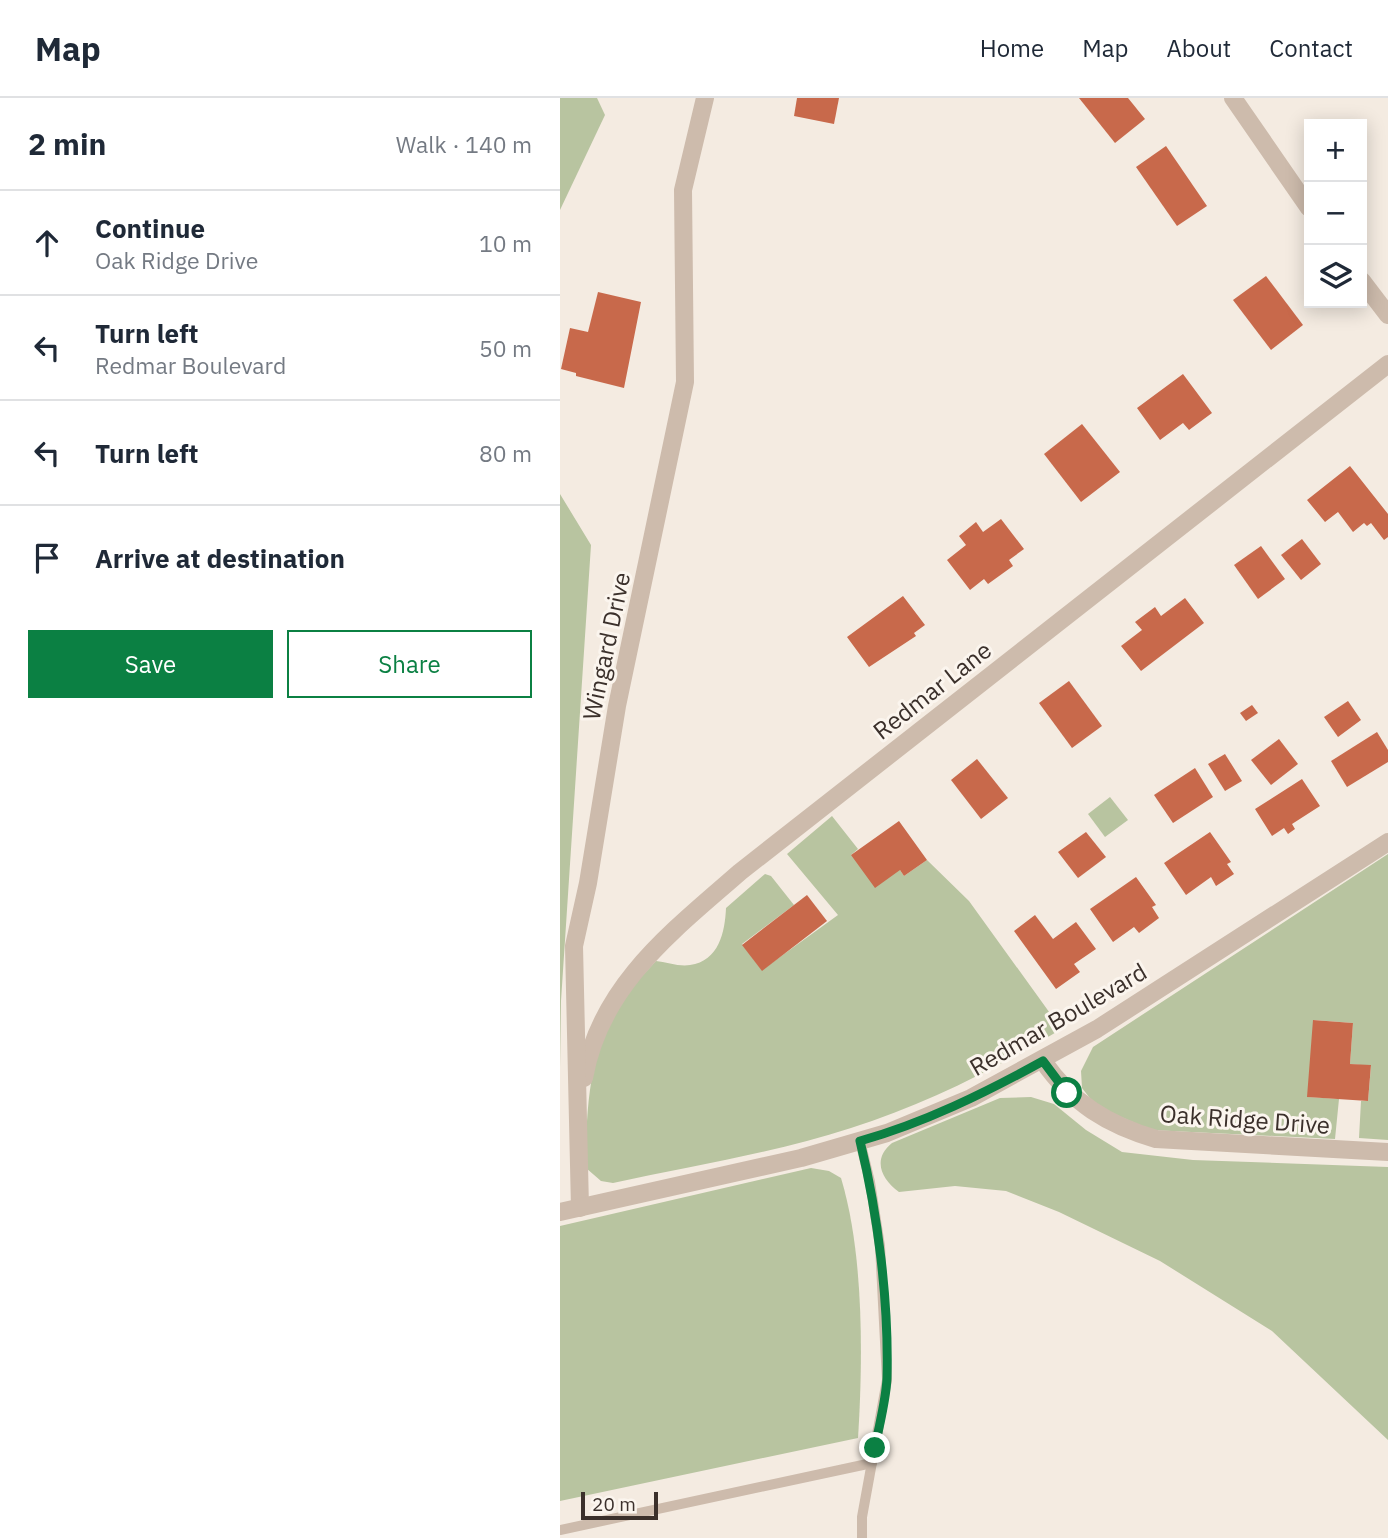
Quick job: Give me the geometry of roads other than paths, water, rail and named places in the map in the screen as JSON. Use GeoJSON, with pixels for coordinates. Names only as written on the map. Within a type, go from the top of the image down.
{"type":"FeatureCollection","features":[{"type":"Feature","properties":{"kind":"street","name":"Wingard Drive"},"geometry":{"type":"LineString","coordinates":[[580,1208],[574,946],[588,883],[617,706],[685,383],[683,190],[705,98]]}},
{"type":"Feature","properties":{"kind":"street"},"geometry":{"type":"LineString","coordinates":[[1233,98],[1304,201]]}},
{"type":"Feature","properties":{"kind":"street"},"geometry":{"type":"LineString","coordinates":[[1367,288],[1388,315]]}},
{"type":"Feature","properties":{"kind":"street","name":"Redmar Lane"},"geometry":{"type":"LineString","coordinates":[[579,1109],[587,1060],[608,1011],[622,987],[660,941],[749,865],[1388,364]]}},
{"type":"Feature","properties":{"kind":"street","name":"Redmar Boulevard"},"geometry":{"type":"LineString","coordinates":[[560,1212],[802,1158],[887,1133],[971,1098],[1043,1061],[1388,842]]}},
{"type":"Feature","properties":{"kind":"street","name":"Oak Ridge Drive"},"geometry":{"type":"LineString","coordinates":[[1043,1061],[1067,1093],[1085,1107],[1129,1132],[1156,1139],[1388,1152]]}},
{"type":"Feature","properties":{"kind":"lane"},"geometry":{"type":"LineString","coordinates":[[860,1141],[880,1245],[887,1380],[862,1517],[862,1538]]}},
{"type":"Feature","properties":{"kind":"lane"},"geometry":{"type":"LineString","coordinates":[[560,1530],[872,1463]]}}]}
